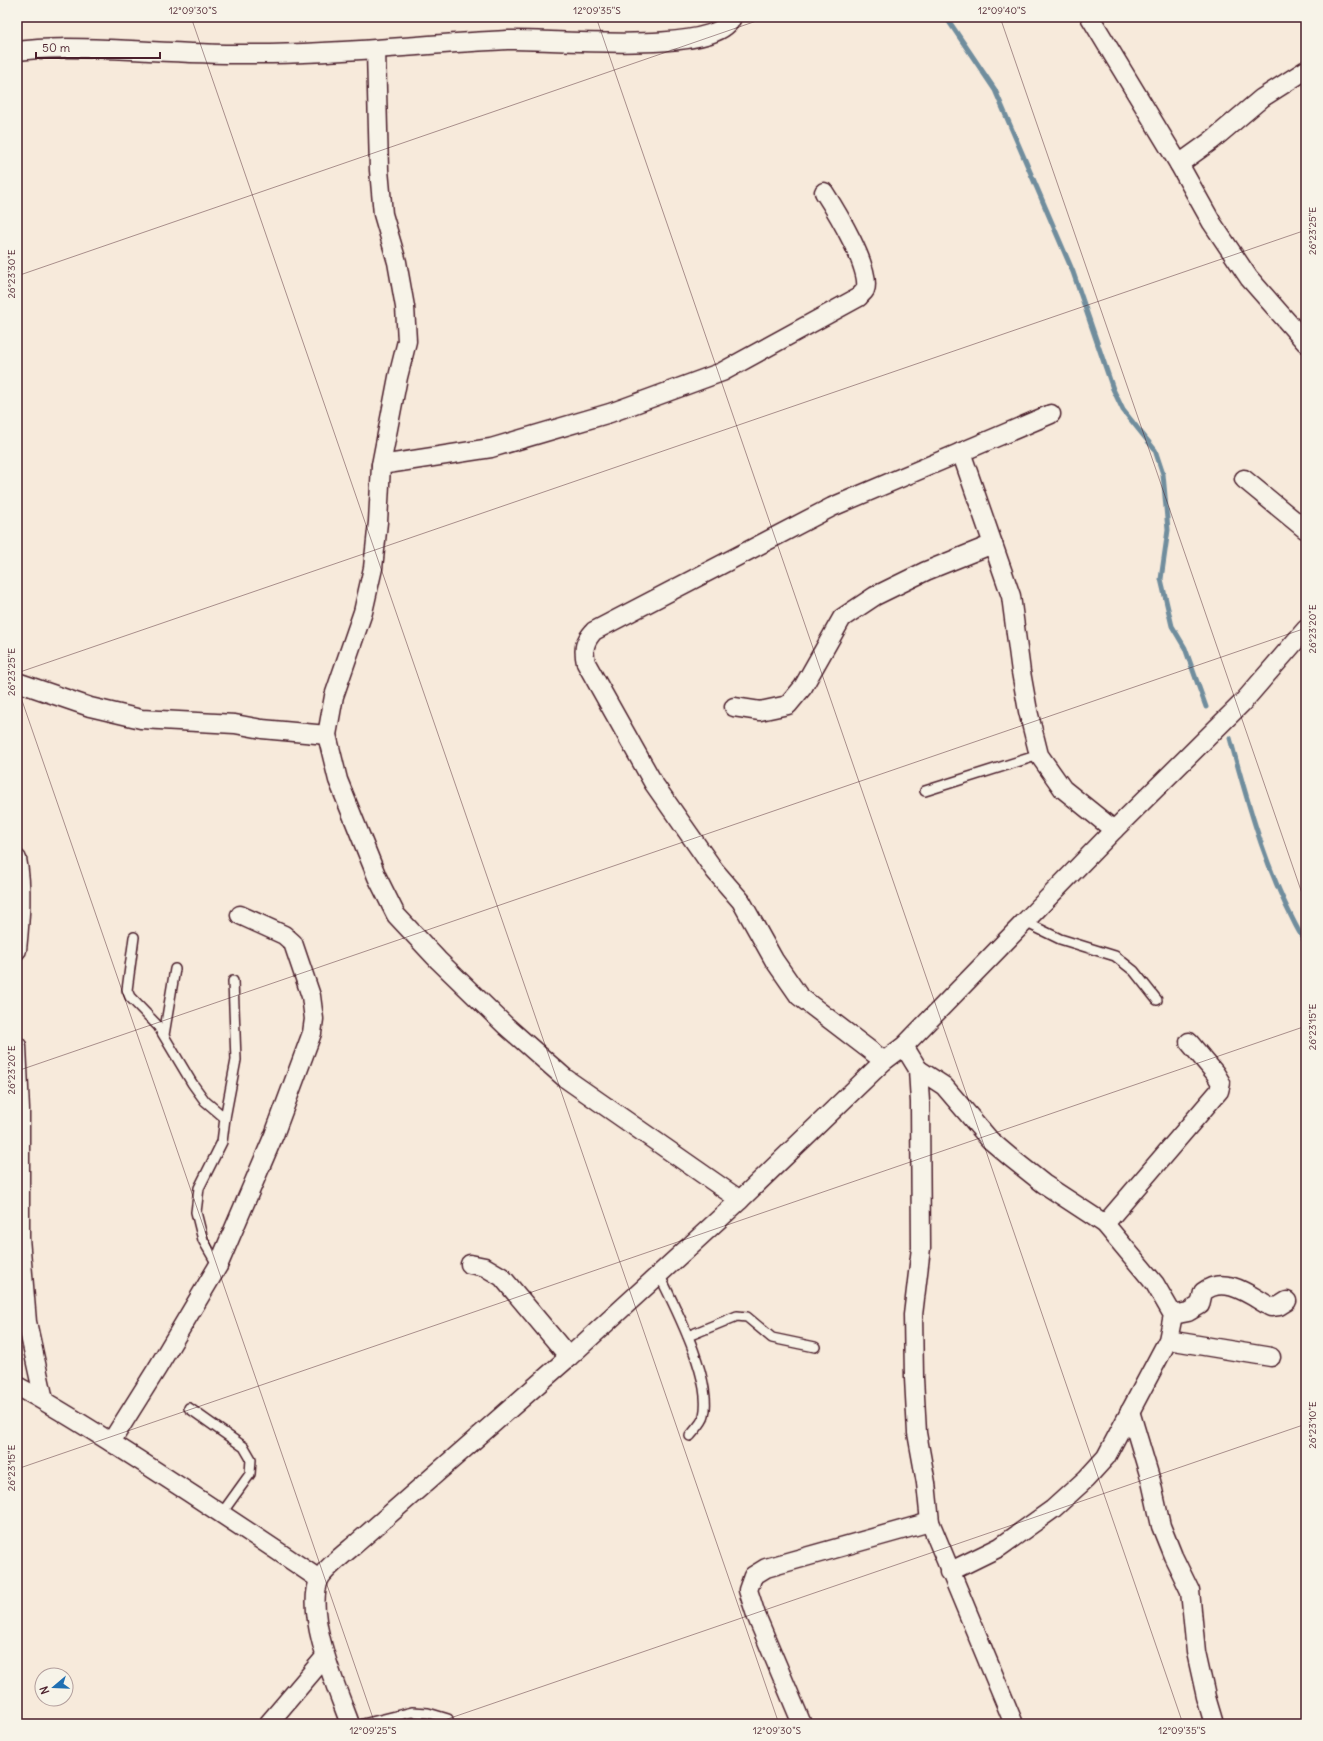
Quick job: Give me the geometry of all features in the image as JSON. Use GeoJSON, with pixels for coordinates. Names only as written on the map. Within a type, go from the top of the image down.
{"type":"FeatureCollection","features":[{"type":"Feature","properties":{"kind":"street"},"geometry":{"type":"LineString","coordinates":[[17,51],[69,48],[256,54],[376,50],[508,40],[638,43],[672,41],[705,36],[721,29],[731,22],[732,17]]}},
{"type":"Feature","properties":{"kind":"street"},"geometry":{"type":"LineString","coordinates":[[1090,17],[1179,164],[1212,223],[1249,278],[1306,343]]}},
{"type":"Feature","properties":{"kind":"street"},"geometry":{"type":"LineString","coordinates":[[376,50],[379,170],[382,206],[397,262],[405,307],[407,341],[398,377],[381,465],[378,522],[373,568],[363,612],[334,696],[327,735],[338,780],[377,877],[396,915],[438,960],[506,1026],[565,1078],[740,1200]]}},
{"type":"Feature","properties":{"kind":"street"},"geometry":{"type":"LineString","coordinates":[[1179,164],[1211,141],[1262,98],[1306,70]]}},
{"type":"Feature","properties":{"kind":"street"},"geometry":{"type":"LineString","coordinates":[[381,465],[491,448],[617,411],[722,372],[859,297],[865,290],[865,277],[843,221],[824,192]]}},
{"type":"Feature","properties":{"kind":"street"},"geometry":{"type":"LineString","coordinates":[[884,1061],[799,996],[786,979],[741,901],[715,871],[654,784],[603,697],[586,663],[584,649],[586,639],[594,631],[832,507],[1051,414]]}},
{"type":"Feature","properties":{"kind":"street"},"geometry":{"type":"LineString","coordinates":[[961,452],[1011,596],[1022,680],[1039,755],[1062,789],[1114,830]]}},
{"type":"Feature","properties":{"kind":"street"},"geometry":{"type":"LineString","coordinates":[[1244,479],[1306,530]]}},
{"type":"Feature","properties":{"kind":"street"},"geometry":{"type":"LineString","coordinates":[[734,707],[760,710],[788,705],[803,687],[842,618],[875,596],[913,577],[993,544]]}},
{"type":"Feature","properties":{"kind":"street"},"geometry":{"type":"LineString","coordinates":[[350,1724],[325,1657],[316,1611],[319,1579],[332,1564],[569,1357],[740,1200],[884,1061],[904,1046],[1114,830],[1243,702],[1306,629]]}},
{"type":"Feature","properties":{"kind":"street"},"geometry":{"type":"LineString","coordinates":[[17,682],[90,707],[141,719],[235,724],[262,729],[327,735]]}},
{"type":"Feature","properties":{"kind":"street"},"geometry":{"type":"LineString","coordinates":[[17,859],[20,870],[17,950]]}},
{"type":"Feature","properties":{"kind":"street"},"geometry":{"type":"LineString","coordinates":[[111,1442],[218,1266],[274,1135],[312,1033],[314,1019],[311,996],[293,943],[284,935],[240,915]]}},
{"type":"Feature","properties":{"kind":"street"},"geometry":{"type":"LineString","coordinates":[[1105,1224],[1219,1091],[1221,1083],[1215,1073],[1188,1042]]}},
{"type":"Feature","properties":{"kind":"street"},"geometry":{"type":"LineString","coordinates":[[17,1046],[20,1110],[21,1253],[27,1322],[44,1400]]}},
{"type":"Feature","properties":{"kind":"street"},"geometry":{"type":"LineString","coordinates":[[904,1046],[918,1069],[944,1086],[990,1140],[1010,1158],[1044,1184],[1105,1224],[1155,1284],[1173,1315],[1168,1340],[1106,1457],[1086,1479],[1053,1509],[1000,1547],[949,1572]]}},
{"type":"Feature","properties":{"kind":"street"},"geometry":{"type":"LineString","coordinates":[[918,1069],[921,1126],[921,1248],[913,1315],[914,1378],[917,1433],[926,1483],[930,1522],[949,1572],[1014,1724]]}},
{"type":"Feature","properties":{"kind":"street"},"geometry":{"type":"LineString","coordinates":[[470,1264],[485,1267],[502,1277],[569,1357]]}},
{"type":"Feature","properties":{"kind":"street"},"geometry":{"type":"LineString","coordinates":[[1173,1315],[1188,1312],[1200,1305],[1203,1292],[1218,1284],[1230,1285],[1271,1307],[1279,1306],[1287,1301]]}},
{"type":"Feature","properties":{"kind":"street"},"geometry":{"type":"LineString","coordinates":[[1168,1340],[1271,1357]]}},
{"type":"Feature","properties":{"kind":"street"},"geometry":{"type":"LineString","coordinates":[[17,1386],[44,1400],[111,1442],[222,1513],[319,1579]]}},
{"type":"Feature","properties":{"kind":"street"},"geometry":{"type":"LineString","coordinates":[[1130,1412],[1161,1526],[1173,1556],[1190,1591],[1196,1652],[1206,1697],[1214,1724]]}},
{"type":"Feature","properties":{"kind":"street"},"geometry":{"type":"LineString","coordinates":[[802,1724],[756,1616],[748,1590],[753,1576],[766,1568],[930,1522]]}},
{"type":"Feature","properties":{"kind":"street"},"geometry":{"type":"LineString","coordinates":[[268,1724],[325,1657]]}},
{"type":"Feature","properties":{"kind":"lane"},"geometry":{"type":"LineString","coordinates":[[925,791],[1039,755]]}},
{"type":"Feature","properties":{"kind":"lane"},"geometry":{"type":"LineString","coordinates":[[1025,922],[1060,939],[1115,956],[1134,971],[1157,1000]]}},
{"type":"Feature","properties":{"kind":"lane"},"geometry":{"type":"LineString","coordinates":[[134,937],[127,990],[130,997],[164,1035],[192,1083],[205,1100],[225,1118]]}},
{"type":"Feature","properties":{"kind":"lane"},"geometry":{"type":"LineString","coordinates":[[164,1035],[175,968]]}},
{"type":"Feature","properties":{"kind":"lane"},"geometry":{"type":"LineString","coordinates":[[218,1266],[203,1240],[196,1212],[199,1188],[222,1142],[236,1060],[233,981]]}},
{"type":"Feature","properties":{"kind":"lane"},"geometry":{"type":"LineString","coordinates":[[659,1274],[688,1336],[707,1400],[704,1417],[690,1436]]}},
{"type":"Feature","properties":{"kind":"lane"},"geometry":{"type":"LineString","coordinates":[[688,1336],[737,1316],[747,1317],[772,1338],[815,1347]]}},
{"type":"Feature","properties":{"kind":"lane"},"geometry":{"type":"LineString","coordinates":[[189,1408],[244,1447],[251,1459],[250,1474],[222,1513]]}},
{"type":"Feature","properties":{"kind":"lane"},"geometry":{"type":"LineString","coordinates":[[363,1724],[412,1712],[428,1713],[448,1720]]}},
{"type":"Feature","properties":{"kind":"waterway"},"geometry":{"type":"LineString","coordinates":[[946,17],[995,90],[1073,272],[1113,389],[1123,410],[1155,450],[1163,474],[1168,530],[1161,579],[1172,626],[1185,648],[1206,707]]}},
{"type":"Feature","properties":{"kind":"waterway"},"geometry":{"type":"LineString","coordinates":[[1230,738],[1261,844],[1281,895],[1306,944]]}}]}
